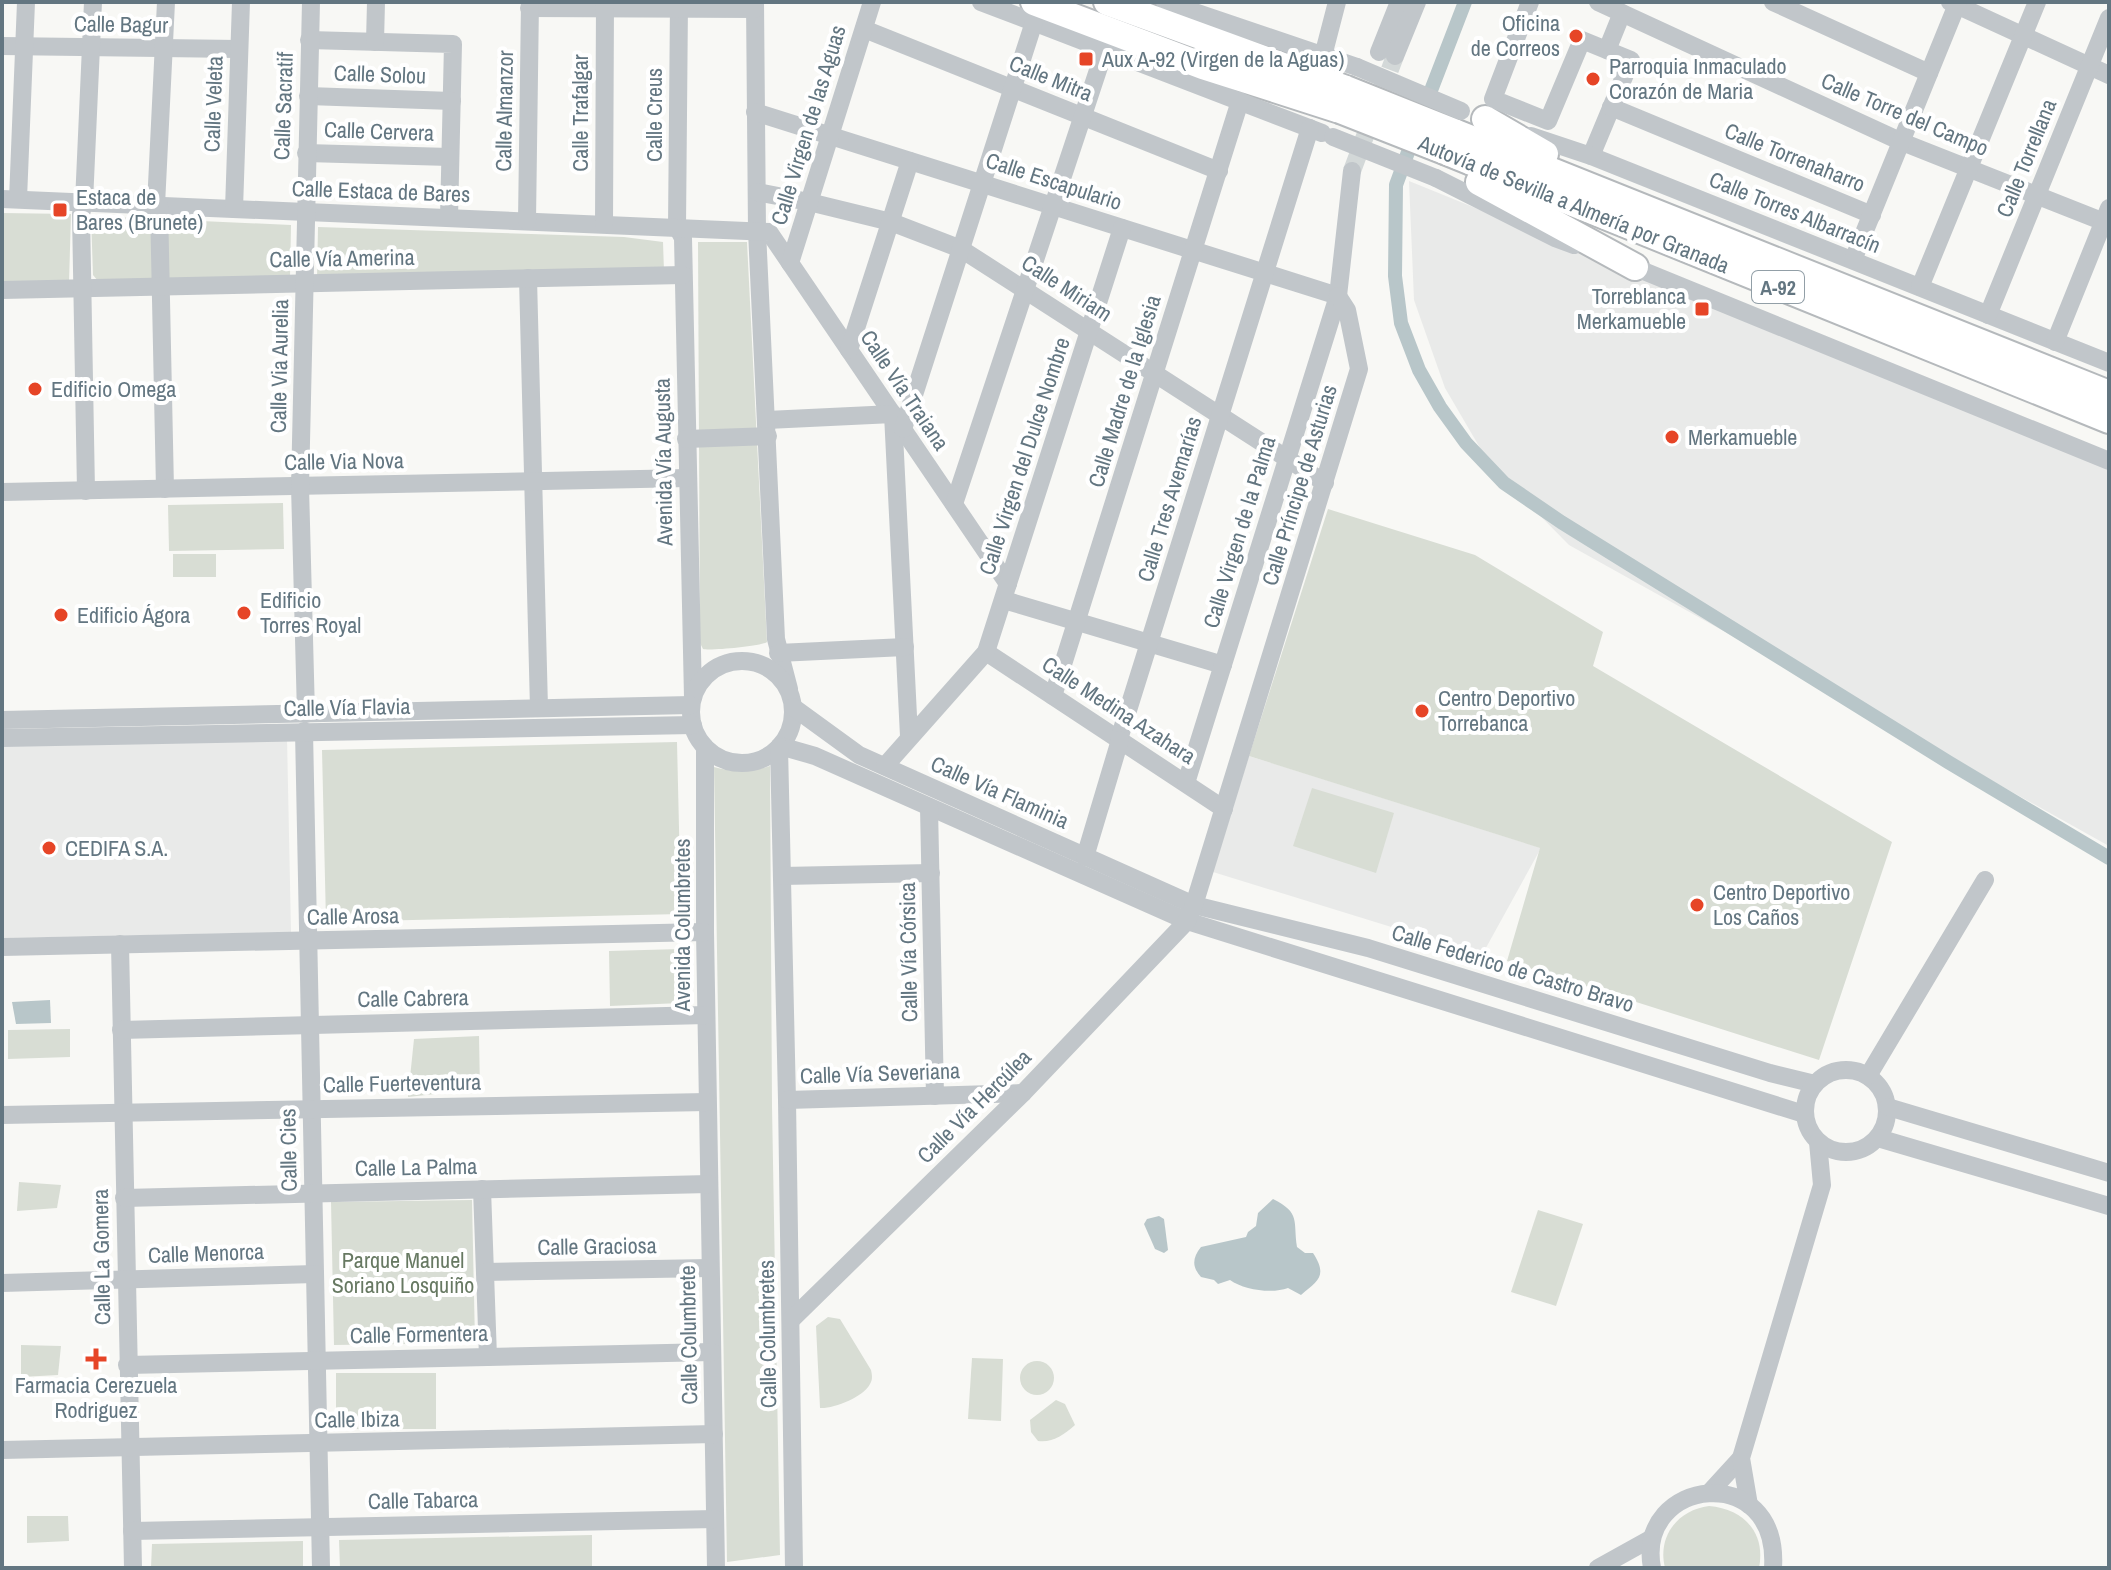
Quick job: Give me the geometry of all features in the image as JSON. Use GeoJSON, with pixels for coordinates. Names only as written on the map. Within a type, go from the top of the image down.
{"type":"FeatureCollection","features":[{"type":"Feature","properties":{"kind":"highway","name":"Autovía de Sevilla a Almería por Granada"},"geometry":{"type":"LineString","coordinates":[[1107,2],[1348,89],[1468,123],[2109,420]]}},
{"type":"Feature","properties":{"kind":"highway","name":"Autovía de Sevilla a Almería por Granada"},"geometry":{"type":"LineString","coordinates":[[1034,12],[1203,66],[1348,89]]}},
{"type":"Feature","properties":{"kind":"highway","name":"Autovía de Sevilla a Almería por Granada"},"geometry":{"type":"LineString","coordinates":[[1468,123],[1635,204],[2109,394]]}},
{"type":"Feature","properties":{"kind":"highway"},"geometry":{"type":"LineString","coordinates":[[1468,123],[1468,176],[1635,267]]}},
{"type":"Feature","properties":{"kind":"street"},"geometry":{"type":"LineString","coordinates":[[10,199],[25,46],[26,2]]}},
{"type":"Feature","properties":{"kind":"street"},"geometry":{"type":"LineString","coordinates":[[86,491],[81,214],[93,2]]}},
{"type":"Feature","properties":{"kind":"street"},"geometry":{"type":"LineString","coordinates":[[165,489],[158,205],[166,2]]}},
{"type":"Feature","properties":{"kind":"street","name":"Calle Veleta"},"geometry":{"type":"LineString","coordinates":[[234,209],[241,2]]}},
{"type":"Feature","properties":{"kind":"street","name":"Calle Sacratif"},"geometry":{"type":"LineString","coordinates":[[305,211],[311,2]]}},
{"type":"Feature","properties":{"kind":"street"},"geometry":{"type":"LineString","coordinates":[[375,42],[376,2]]}},
{"type":"Feature","properties":{"kind":"street","name":"Calle Virgen de las Aguas"},"geometry":{"type":"LineString","coordinates":[[790,263],[872,2]]}},
{"type":"Feature","properties":{"kind":"street"},"geometry":{"type":"LineString","coordinates":[[981,2],[1034,12],[1105,49],[1436,178],[1555,238],[1635,267],[2109,461]]}},
{"type":"Feature","properties":{"kind":"street"},"geometry":{"type":"LineString","coordinates":[[1165,2],[1208,10],[1323,56],[1348,89]]}},
{"type":"Feature","properties":{"kind":"street"},"geometry":{"type":"LineString","coordinates":[[1323,56],[1337,2]]}},
{"type":"Feature","properties":{"kind":"street"},"geometry":{"type":"LineString","coordinates":[[1399,2],[1387,54],[1417,2]]}},
{"type":"Feature","properties":{"kind":"street"},"geometry":{"type":"LineString","coordinates":[[1530,2],[1468,123],[1548,121],[1582,40],[1631,60],[1591,156]]}},
{"type":"Feature","properties":{"kind":"street","name":"Calle Torre del Campo"},"geometry":{"type":"LineString","coordinates":[[1598,2],[1902,142],[2037,196],[2107,218]]}},
{"type":"Feature","properties":{"kind":"street"},"geometry":{"type":"LineString","coordinates":[[1607,50],[1631,17],[1647,2]]}},
{"type":"Feature","properties":{"kind":"street"},"geometry":{"type":"LineString","coordinates":[[1773,2],[1929,73]]}},
{"type":"Feature","properties":{"kind":"street"},"geometry":{"type":"LineString","coordinates":[[1920,287],[2037,2]]}},
{"type":"Feature","properties":{"kind":"street"},"geometry":{"type":"LineString","coordinates":[[1853,260],[1955,3],[2109,75]]}},
{"type":"Feature","properties":{"kind":"street","name":"Calle Creus"},"geometry":{"type":"LineString","coordinates":[[677,227],[679,4]]}},
{"type":"Feature","properties":{"kind":"street"},"geometry":{"type":"LineString","coordinates":[[530,5],[755,5],[757,231],[778,653],[791,698],[791,728],[780,746],[767,756],[751,762],[735,762],[719,757],[705,747],[693,725],[692,701],[699,683],[723,664],[738,661],[768,667],[780,677],[791,698]]}},
{"type":"Feature","properties":{"kind":"street","name":"Calle Almanzor"},"geometry":{"type":"LineString","coordinates":[[527,221],[530,5]]}},
{"type":"Feature","properties":{"kind":"street","name":"Calle Trafalgar"},"geometry":{"type":"LineString","coordinates":[[604,224],[605,5]]}},
{"type":"Feature","properties":{"kind":"street"},"geometry":{"type":"LineString","coordinates":[[909,736],[898,422],[961,249],[1034,12]]}},
{"type":"Feature","properties":{"kind":"street","name":"Calle Torrellana"},"geometry":{"type":"LineString","coordinates":[[1988,315],[2109,18]]}},
{"type":"Feature","properties":{"kind":"street","name":"Calle Mitra"},"geometry":{"type":"LineString","coordinates":[[864,29],[1219,171]]}},
{"type":"Feature","properties":{"kind":"street"},"geometry":{"type":"LineString","coordinates":[[309,40],[453,44],[449,218]]}},
{"type":"Feature","properties":{"kind":"street","name":"Calle Bagur"},"geometry":{"type":"LineString","coordinates":[[2,46],[239,49]]}},
{"type":"Feature","properties":{"kind":"street"},"geometry":{"type":"LineString","coordinates":[[954,504],[1105,49]]}},
{"type":"Feature","properties":{"kind":"street","name":"Calle Solou"},"geometry":{"type":"LineString","coordinates":[[308,96],[452,101]]}},
{"type":"Feature","properties":{"kind":"street","name":"Calle Madre de la Iglesia"},"geometry":{"type":"LineString","coordinates":[[1053,696],[1240,101]]}},
{"type":"Feature","properties":{"kind":"street","name":"Calle Torrenaharro"},"geometry":{"type":"LineString","coordinates":[[1611,107],[1872,215]]}},
{"type":"Feature","properties":{"kind":"street","name":"Calle Escapulario"},"geometry":{"type":"LineString","coordinates":[[755,112],[1338,296]]}},
{"type":"Feature","properties":{"kind":"street","name":"Calle Torres Albarracín"},"geometry":{"type":"LineString","coordinates":[[1468,123],[1591,156],[2109,363]]}},
{"type":"Feature","properties":{"kind":"street","name":"Calle Tres Avemarías"},"geometry":{"type":"LineString","coordinates":[[1085,857],[1310,128]]}},
{"type":"Feature","properties":{"kind":"street","name":"Calle Cervera"},"geometry":{"type":"LineString","coordinates":[[306,153],[450,157]]}},
{"type":"Feature","properties":{"kind":"street"},"geometry":{"type":"LineString","coordinates":[[849,350],[910,161]]}},
{"type":"Feature","properties":{"kind":"street","name":"Calle Príncipe de Asturias"},"geometry":{"type":"LineString","coordinates":[[1191,913],[1359,369],[1347,310],[1338,296],[1352,171]]}},
{"type":"Feature","properties":{"kind":"street","name":"Calle Miriam"},"geometry":{"type":"LineString","coordinates":[[757,192],[891,222],[961,249],[1325,483]]}},
{"type":"Feature","properties":{"kind":"street","name":"Calle Estaca de Bares"},"geometry":{"type":"LineString","coordinates":[[10,199],[757,231]]}},
{"type":"Feature","properties":{"kind":"street","name":"Calle Via Aurelia"},"geometry":{"type":"LineString","coordinates":[[305,211],[300,486],[305,722]]}},
{"type":"Feature","properties":{"kind":"street"},"geometry":{"type":"LineString","coordinates":[[2055,342],[2107,218]]}},
{"type":"Feature","properties":{"kind":"street","name":"Avenida Vía Augusta"},"geometry":{"type":"LineString","coordinates":[[677,227],[683,238],[692,701]]}},
{"type":"Feature","properties":{"kind":"street","name":"Calle Virgen del Dulce Nombre"},"geometry":{"type":"LineString","coordinates":[[986,652],[1122,228]]}},
{"type":"Feature","properties":{"kind":"street","name":"Calle Vía Traiana"},"geometry":{"type":"LineString","coordinates":[[757,231],[769,232],[954,504],[1006,592]]}},
{"type":"Feature","properties":{"kind":"street","name":"Calle Vía Amerina"},"geometry":{"type":"LineString","coordinates":[[2,290],[683,275]]}},
{"type":"Feature","properties":{"kind":"street"},"geometry":{"type":"LineString","coordinates":[[528,278],[539,708]]}},
{"type":"Feature","properties":{"kind":"street","name":"Calle Virgen de la Palma"},"geometry":{"type":"LineString","coordinates":[[1186,783],[1338,296]]}},
{"type":"Feature","properties":{"kind":"street"},"geometry":{"type":"LineString","coordinates":[[686,439],[767,428],[898,422]]}},
{"type":"Feature","properties":{"kind":"street","name":"Calle Via Nova"},"geometry":{"type":"LineString","coordinates":[[2,492],[688,478]]}},
{"type":"Feature","properties":{"kind":"street"},"geometry":{"type":"LineString","coordinates":[[1006,592],[1076,623],[1223,665]]}},
{"type":"Feature","properties":{"kind":"street"},"geometry":{"type":"LineString","coordinates":[[778,653],[905,647]]}},
{"type":"Feature","properties":{"kind":"street"},"geometry":{"type":"LineString","coordinates":[[885,766],[986,652]]}},
{"type":"Feature","properties":{"kind":"street","name":"Calle Medina Azahara"},"geometry":{"type":"LineString","coordinates":[[986,652],[1224,809]]}},
{"type":"Feature","properties":{"kind":"street","name":"Calle Vía Flaminia"},"geometry":{"type":"LineString","coordinates":[[791,698],[859,755],[1085,857],[1191,913]]}},
{"type":"Feature","properties":{"kind":"street","name":"Calle Vía Flavia"},"geometry":{"type":"LineString","coordinates":[[2,738],[692,701]]}},
{"type":"Feature","properties":{"kind":"street","name":"Calle Vía Flavia"},"geometry":{"type":"LineString","coordinates":[[2,720],[693,725]]}},
{"type":"Feature","properties":{"kind":"street","name":"Calle Cies"},"geometry":{"type":"LineString","coordinates":[[305,722],[321,1568]]}},
{"type":"Feature","properties":{"kind":"street"},"geometry":{"type":"LineString","coordinates":[[780,746],[787,1100]]}},
{"type":"Feature","properties":{"kind":"street","name":"Calle Vía Flaminia"},"geometry":{"type":"LineString","coordinates":[[780,746],[815,756],[929,807],[1191,913]]}},
{"type":"Feature","properties":{"kind":"street","name":"Avenida Columbretes"},"geometry":{"type":"LineString","coordinates":[[705,747],[707,1102]]}},
{"type":"Feature","properties":{"kind":"street","name":"Calle Vía Córsica"},"geometry":{"type":"LineString","coordinates":[[929,807],[935,1096]]}},
{"type":"Feature","properties":{"kind":"street"},"geometry":{"type":"LineString","coordinates":[[782,876],[931,873]]}},
{"type":"Feature","properties":{"kind":"street"},"geometry":{"type":"LineString","coordinates":[[1868,1076],[1985,880]]}},
{"type":"Feature","properties":{"kind":"street"},"geometry":{"type":"LineString","coordinates":[[1191,913],[1477,1010],[1804,1114]]}},
{"type":"Feature","properties":{"kind":"street","name":"Calle Federico de Castro Bravo"},"geometry":{"type":"LineString","coordinates":[[1191,913],[1368,948],[1770,1073],[1815,1084]]}},
{"type":"Feature","properties":{"kind":"street","name":"Calle Vía Hercúlea"},"geometry":{"type":"LineString","coordinates":[[791,1320],[1023,1093],[1191,913]]}},
{"type":"Feature","properties":{"kind":"street","name":"Calle Arosa"},"geometry":{"type":"LineString","coordinates":[[2,947],[705,932]]}},
{"type":"Feature","properties":{"kind":"street","name":"Calle La Gomera"},"geometry":{"type":"LineString","coordinates":[[120,944],[133,1568]]}},
{"type":"Feature","properties":{"kind":"street","name":"Calle Cabrera"},"geometry":{"type":"LineString","coordinates":[[121,1030],[706,1015]]}},
{"type":"Feature","properties":{"kind":"street"},"geometry":{"type":"LineString","coordinates":[[1846,1070],[1868,1076],[1877,1084],[1888,1107],[1886,1123],[1878,1138],[1869,1146],[1851,1152],[1833,1151],[1818,1142],[1807,1126],[1804,1114],[1806,1098],[1815,1084],[1823,1076],[1846,1070]]}},
{"type":"Feature","properties":{"kind":"street","name":"Calle Vía Severiana"},"geometry":{"type":"LineString","coordinates":[[787,1100],[1023,1093]]}},
{"type":"Feature","properties":{"kind":"street","name":"Calle Columbretes"},"geometry":{"type":"LineString","coordinates":[[787,1100],[794,1568]]}},
{"type":"Feature","properties":{"kind":"street","name":"Calle Fuerteventura"},"geometry":{"type":"LineString","coordinates":[[2,1115],[707,1102]]}},
{"type":"Feature","properties":{"kind":"street","name":"Calle Columbrete"},"geometry":{"type":"LineString","coordinates":[[707,1102],[716,1568]]}},
{"type":"Feature","properties":{"kind":"street"},"geometry":{"type":"LineString","coordinates":[[1888,1107],[2109,1173]]}},
{"type":"Feature","properties":{"kind":"street"},"geometry":{"type":"LineString","coordinates":[[1878,1138],[2109,1206]]}},
{"type":"Feature","properties":{"kind":"street"},"geometry":{"type":"LineString","coordinates":[[1709,1493],[1741,1458],[1822,1185],[1818,1142]]}},
{"type":"Feature","properties":{"kind":"street"},"geometry":{"type":"LineString","coordinates":[[1822,1185],[1851,1152]]}},
{"type":"Feature","properties":{"kind":"street","name":"Calle La Palma"},"geometry":{"type":"LineString","coordinates":[[124,1198],[709,1184]]}},
{"type":"Feature","properties":{"kind":"street"},"geometry":{"type":"LineString","coordinates":[[482,1189],[488,1357]]}},
{"type":"Feature","properties":{"kind":"street","name":"Calle Graciosa"},"geometry":{"type":"LineString","coordinates":[[485,1272],[710,1268]]}},
{"type":"Feature","properties":{"kind":"street","name":"Calle Menorca"},"geometry":{"type":"LineString","coordinates":[[2,1283],[315,1274]]}},
{"type":"Feature","properties":{"kind":"street","name":"Calle Formentera"},"geometry":{"type":"LineString","coordinates":[[127,1365],[712,1352]]}},
{"type":"Feature","properties":{"kind":"street","name":"Calle Ibiza"},"geometry":{"type":"LineString","coordinates":[[2,1450],[714,1434]]}},
{"type":"Feature","properties":{"kind":"street"},"geometry":{"type":"LineString","coordinates":[[1741,1458],[1749,1505]]}},
{"type":"Feature","properties":{"kind":"street"},"geometry":{"type":"LineString","coordinates":[[1652,1568],[1652,1538],[1662,1518],[1678,1503],[1709,1493],[1730,1495],[1749,1505],[1769,1529],[1774,1548],[1773,1568]]}},
{"type":"Feature","properties":{"kind":"street","name":"Calle Tabarca"},"geometry":{"type":"LineString","coordinates":[[132,1531],[715,1519]]}},
{"type":"Feature","properties":{"kind":"street"},"geometry":{"type":"LineString","coordinates":[[1598,1568],[1652,1538]]}},
{"type":"Feature","properties":{"kind":"shaded area"},"geometry":{"type":"Polygon","coordinates":[[[1409,181],[2109,465],[2109,846],[1569,545],[1490,465],[1445,388],[1414,300],[1409,181]]]}},
{"type":"Feature","properties":{"kind":"shaded area"},"geometry":{"type":"Polygon","coordinates":[[[287,737],[291,932],[2,938],[2,743],[287,737]]]}},
{"type":"Feature","properties":{"kind":"shaded area"},"geometry":{"type":"Polygon","coordinates":[[[1249,756],[1541,848],[1482,955],[1213,872],[1249,756]]]}},
{"type":"Feature","properties":{"kind":"shaded area"},"geometry":{"type":"Polygon","coordinates":[[[50,1000],[51,1023],[16,1024],[12,1002],[50,1000]]]}},
{"type":"Feature","properties":{"kind":"shaded area"},"geometry":{"type":"Polygon","coordinates":[[[1273,1199],[1292,1213],[1297,1247],[1305,1253],[1313,1253],[1320,1267],[1316,1282],[1301,1295],[1288,1288],[1258,1290],[1230,1280],[1218,1284],[1201,1277],[1194,1262],[1201,1247],[1246,1237],[1256,1226],[1258,1213],[1273,1199]]]}},
{"type":"Feature","properties":{"kind":"shaded area"},"geometry":{"type":"Polygon","coordinates":[[[1159,1216],[1164,1219],[1168,1250],[1164,1253],[1155,1249],[1144,1224],[1147,1219],[1159,1216]]]}},
{"type":"Feature","properties":{"kind":"green space"},"geometry":{"type":"Polygon","coordinates":[[[2,213],[71,214],[69,283],[2,284],[2,213]]]}},
{"type":"Feature","properties":{"kind":"green space"},"geometry":{"type":"Polygon","coordinates":[[[91,216],[291,225],[290,278],[98,281],[93,275],[91,216]]]}},
{"type":"Feature","properties":{"kind":"green space"},"geometry":{"type":"Polygon","coordinates":[[[318,227],[624,237],[663,242],[664,271],[317,279],[318,227]]]}},
{"type":"Feature","properties":{"kind":"green space"},"geometry":{"type":"Polygon","coordinates":[[[698,242],[747,242],[767,642],[715,649],[703,649],[700,643],[698,242]]]}},
{"type":"Feature","properties":{"kind":"green space"},"geometry":{"type":"Polygon","coordinates":[[[283,503],[284,549],[169,551],[168,505],[283,503]]]}},
{"type":"Feature","properties":{"kind":"green space"},"geometry":{"type":"Polygon","coordinates":[[[1328,509],[1475,555],[1603,632],[1593,666],[1892,842],[1819,1060],[1507,961],[1540,848],[1249,756],[1328,509]]]}},
{"type":"Feature","properties":{"kind":"green space"},"geometry":{"type":"Polygon","coordinates":[[[173,554],[216,554],[216,577],[173,577],[173,554]]]}},
{"type":"Feature","properties":{"kind":"green space"},"geometry":{"type":"Polygon","coordinates":[[[677,742],[681,914],[326,922],[322,750],[677,742]]]}},
{"type":"Feature","properties":{"kind":"green space"},"geometry":{"type":"Polygon","coordinates":[[[770,766],[780,1555],[727,1562],[714,767],[742,771],[770,766]]]}},
{"type":"Feature","properties":{"kind":"green space"},"geometry":{"type":"Polygon","coordinates":[[[1312,788],[1394,813],[1376,873],[1293,846],[1312,788]]]}},
{"type":"Feature","properties":{"kind":"green space"},"geometry":{"type":"Polygon","coordinates":[[[680,949],[681,1003],[610,1006],[609,951],[680,949]]]}},
{"type":"Feature","properties":{"kind":"green space"},"geometry":{"type":"Polygon","coordinates":[[[70,1029],[70,1057],[8,1059],[8,1030],[70,1029]]]}},
{"type":"Feature","properties":{"kind":"green space"},"geometry":{"type":"Polygon","coordinates":[[[479,1036],[480,1089],[408,1097],[414,1039],[479,1036]]]}},
{"type":"Feature","properties":{"kind":"green space"},"geometry":{"type":"Polygon","coordinates":[[[19,1182],[61,1185],[57,1208],[17,1211],[19,1182]]]}},
{"type":"Feature","properties":{"kind":"green space","name":"Parque Manuel Soriano Losquiño"},"geometry":{"type":"Polygon","coordinates":[[[472,1200],[475,1343],[334,1345],[331,1202],[472,1200]]]}},
{"type":"Feature","properties":{"kind":"green space"},"geometry":{"type":"Polygon","coordinates":[[[1538,1210],[1583,1224],[1556,1306],[1511,1292],[1538,1210]]]}},
{"type":"Feature","properties":{"kind":"green space"},"geometry":{"type":"Polygon","coordinates":[[[828,1317],[840,1319],[871,1370],[872,1379],[867,1389],[855,1398],[820,1408],[816,1326],[828,1317]]]}},
{"type":"Feature","properties":{"kind":"green space"},"geometry":{"type":"Polygon","coordinates":[[[21,1345],[61,1346],[58,1375],[21,1377],[21,1345]]]}},
{"type":"Feature","properties":{"kind":"green space"},"geometry":{"type":"Polygon","coordinates":[[[972,1358],[1003,1359],[1001,1421],[968,1419],[972,1358]]]}},
{"type":"Feature","properties":{"kind":"green space"},"geometry":{"type":"Polygon","coordinates":[[[1037,1361],[1049,1366],[1054,1378],[1049,1390],[1037,1395],[1025,1390],[1020,1378],[1025,1366],[1037,1361]]]}},
{"type":"Feature","properties":{"kind":"green space"},"geometry":{"type":"Polygon","coordinates":[[[336,1373],[436,1373],[436,1429],[336,1429],[336,1373]]]}},
{"type":"Feature","properties":{"kind":"green space"},"geometry":{"type":"Polygon","coordinates":[[[1056,1400],[1065,1404],[1075,1425],[1058,1438],[1038,1441],[1031,1432],[1030,1420],[1056,1400]]]}},
{"type":"Feature","properties":{"kind":"green space"},"geometry":{"type":"Polygon","coordinates":[[[1709,1506],[1733,1512],[1750,1525],[1759,1544],[1759,1568],[1665,1568],[1664,1545],[1672,1526],[1688,1513],[1709,1506]]]}},
{"type":"Feature","properties":{"kind":"green space"},"geometry":{"type":"Polygon","coordinates":[[[27,1516],[68,1516],[69,1541],[27,1543],[27,1516]]]}},
{"type":"Feature","properties":{"kind":"green space"},"geometry":{"type":"Polygon","coordinates":[[[592,1535],[592,1568],[340,1568],[339,1540],[592,1535]]]}},
{"type":"Feature","properties":{"kind":"green space"},"geometry":{"type":"Polygon","coordinates":[[[303,1541],[303,1568],[151,1568],[152,1544],[303,1541]]]}},
{"type":"Feature","properties":{"kind":"waterway"},"geometry":{"type":"LineString","coordinates":[[1425,106],[1465,2]]}},
{"type":"Feature","properties":{"kind":"waterway"},"geometry":{"type":"LineString","coordinates":[[1415,133],[1396,185],[1395,276],[1401,323],[1419,370],[1440,407],[1466,443],[1504,483],[1561,522],[1948,762],[2109,858]]}},
{"type":"Feature","properties":{"kind":"tunnel"},"geometry":{"type":"LineString","coordinates":[[1352,171],[1395,56]]}},
{"type":"Feature","properties":{"kind":"place","name":"Oficina de Correos"},"geometry":{"type":"Point","coordinates":[1576,36]}},
{"type":"Feature","properties":{"kind":"place","name":"Aux A-92 (Virgen de la Aguas)"},"geometry":{"type":"Point","coordinates":[1086,59]}},
{"type":"Feature","properties":{"kind":"place","name":"Parroquia Inmaculado Corazón de Maria"},"geometry":{"type":"Point","coordinates":[1593,79]}},
{"type":"Feature","properties":{"kind":"place","name":"Estaca de Bares (Brunete)"},"geometry":{"type":"Point","coordinates":[60,210]}},
{"type":"Feature","properties":{"kind":"place","name":"Torreblanca Merkamueble"},"geometry":{"type":"Point","coordinates":[1702,309]}},
{"type":"Feature","properties":{"kind":"place","name":"Edificio Omega"},"geometry":{"type":"Point","coordinates":[35,389]}},
{"type":"Feature","properties":{"kind":"place","name":"Merkamueble"},"geometry":{"type":"Point","coordinates":[1672,437]}},
{"type":"Feature","properties":{"kind":"place","name":"Edificio Torres Royal"},"geometry":{"type":"Point","coordinates":[244,613]}},
{"type":"Feature","properties":{"kind":"place","name":"Edificio Ágora"},"geometry":{"type":"Point","coordinates":[61,615]}},
{"type":"Feature","properties":{"kind":"place","name":"Centro Deportivo Torrebanca"},"geometry":{"type":"Point","coordinates":[1422,711]}},
{"type":"Feature","properties":{"kind":"place","name":"CEDIFA S.A."},"geometry":{"type":"Point","coordinates":[49,848]}},
{"type":"Feature","properties":{"kind":"place","name":"Centro Deportivo Los Caños"},"geometry":{"type":"Point","coordinates":[1697,905]}},
{"type":"Feature","properties":{"kind":"place","name":"Farmacia Cerezuela Rodriguez"},"geometry":{"type":"Point","coordinates":[96,1359]}}]}
